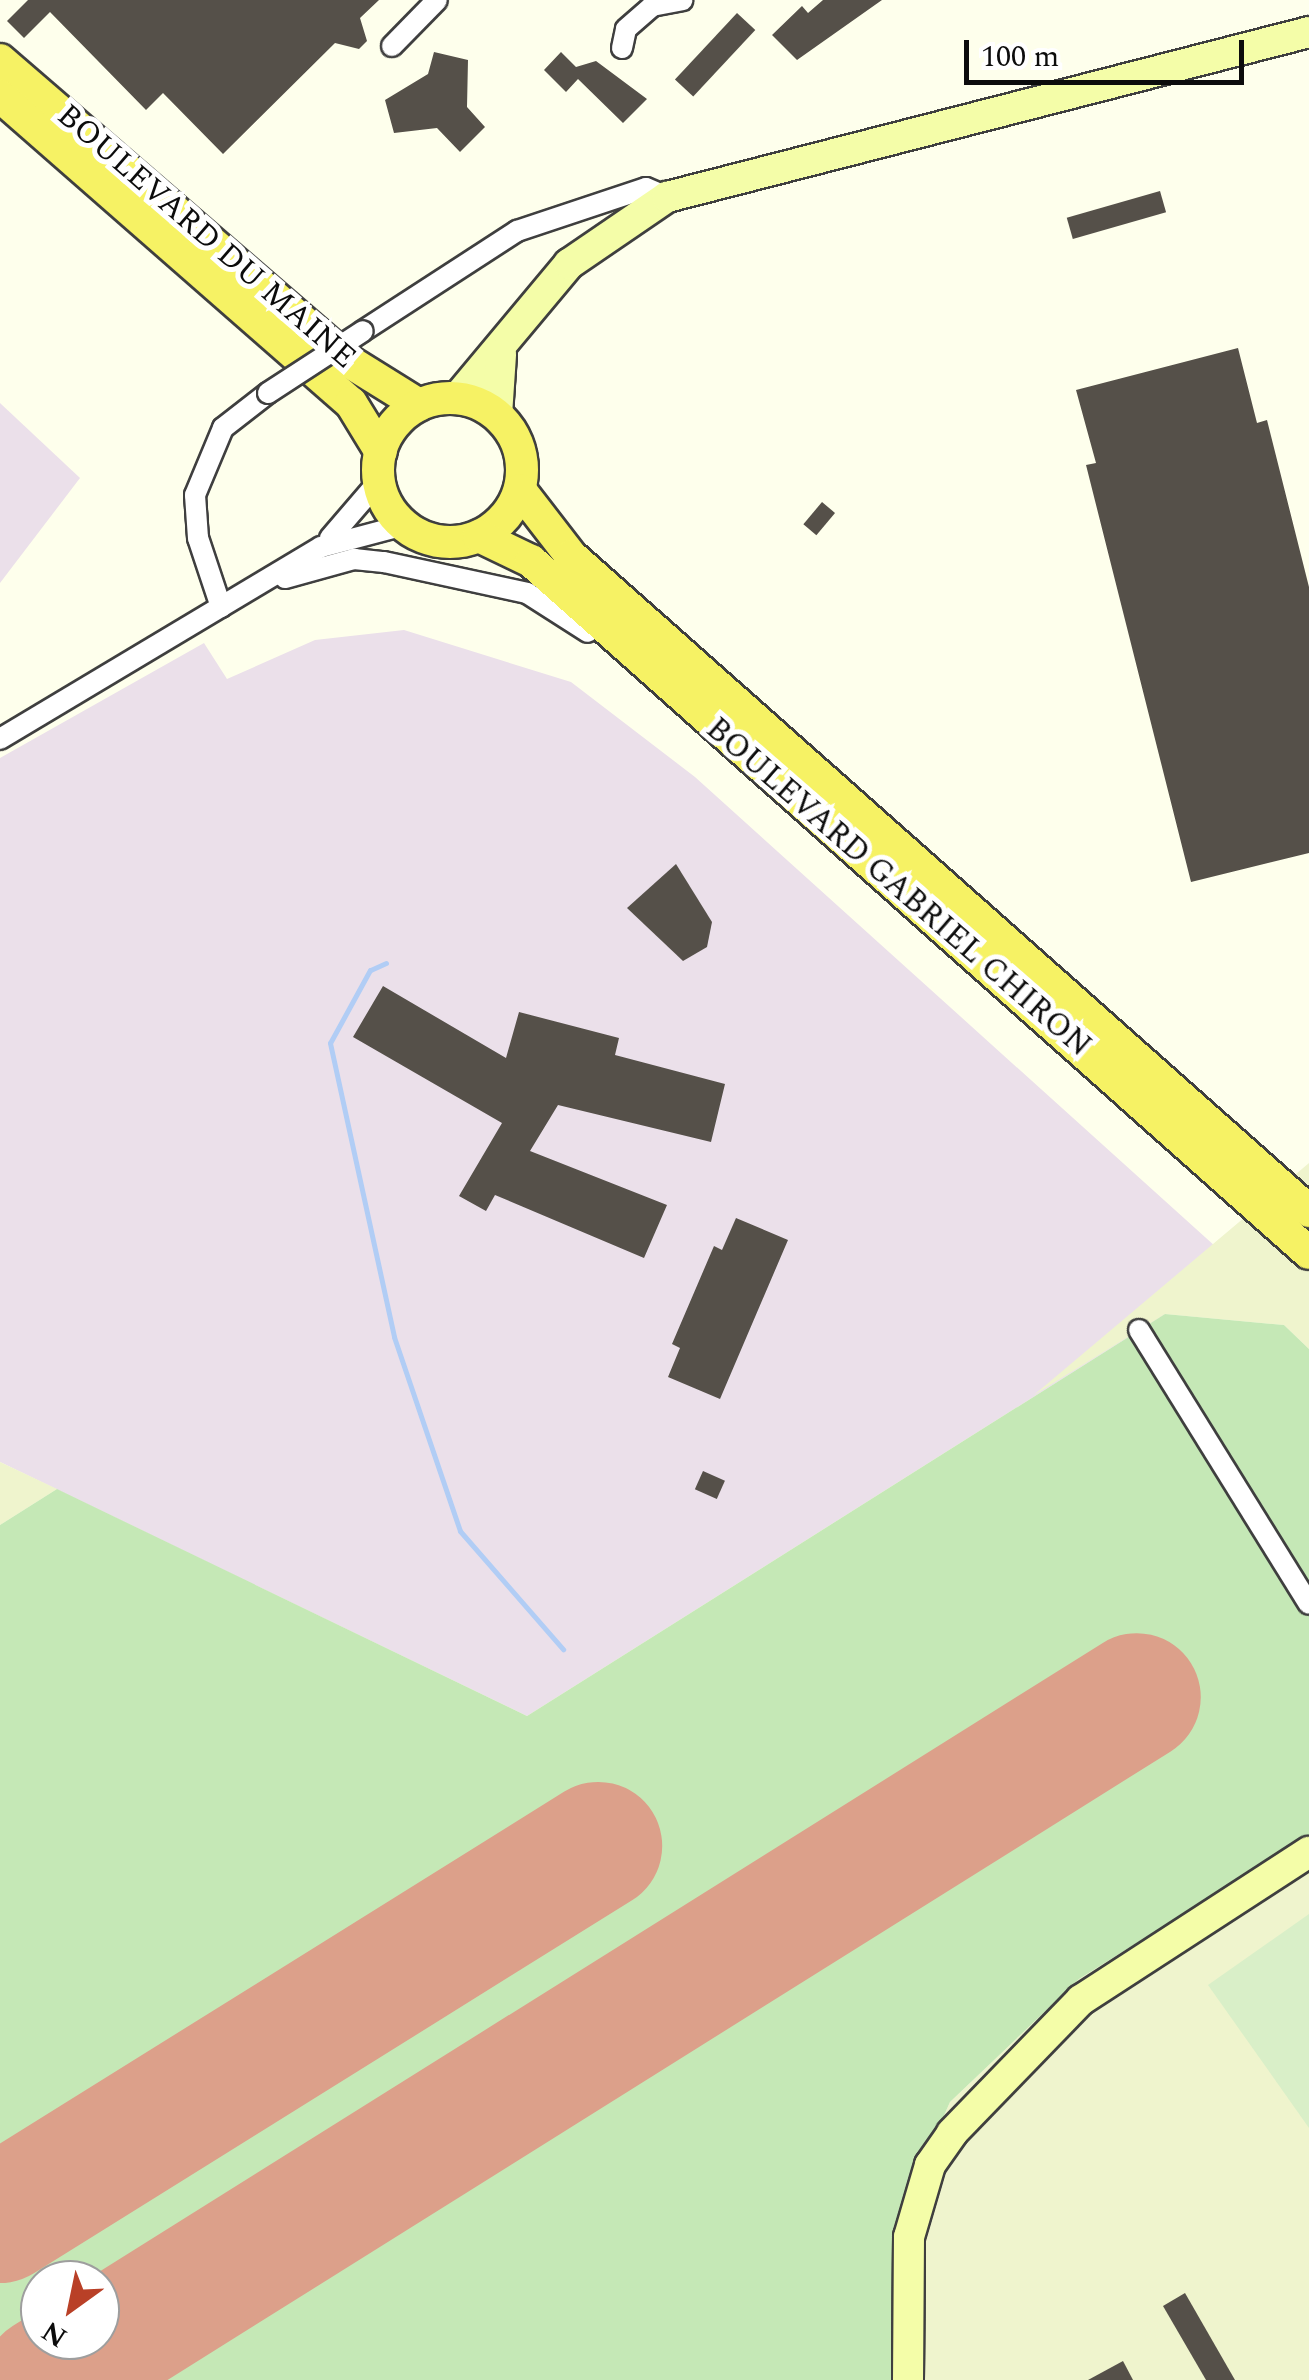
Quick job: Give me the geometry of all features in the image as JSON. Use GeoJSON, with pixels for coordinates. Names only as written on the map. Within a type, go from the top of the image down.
{"type":"FeatureCollection","features":[{"type":"Feature","properties":{"kind":"main road"},"geometry":{"type":"LineString","coordinates":[[457,398],[501,354],[569,264],[668,196],[1309,32]]}},
{"type":"Feature","properties":{"kind":"main road","name":"BOULEVARD DU MAINE"},"geometry":{"type":"LineString","coordinates":[[0,60],[350,362],[418,405]]}},
{"type":"Feature","properties":{"kind":"main road","name":"BOULEVARD DU MAINE"},"geometry":{"type":"LineString","coordinates":[[0,96],[351,403],[380,466]]}},
{"type":"Feature","properties":{"kind":"main road"},"geometry":{"type":"LineString","coordinates":[[497,415],[501,354]]}},
{"type":"Feature","properties":{"kind":"main road"},"geometry":{"type":"LineString","coordinates":[[457,398],[497,415],[520,449],[520,490],[504,518],[478,536],[440,541],[404,525],[380,466],[418,405],[457,398]]}},
{"type":"Feature","properties":{"kind":"main road","name":"BOULEVARD GABRIEL CHIRON"},"geometry":{"type":"LineString","coordinates":[[520,490],[571,556],[1309,1211]]}},
{"type":"Feature","properties":{"kind":"main road","name":"BOULEVARD GABRIEL CHIRON"},"geometry":{"type":"LineString","coordinates":[[478,536],[532,561],[1309,1253]]}},
{"type":"Feature","properties":{"kind":"main road"},"geometry":{"type":"LineString","coordinates":[[1225,1136],[1309,1190]]}},
{"type":"Feature","properties":{"kind":"main road"},"geometry":{"type":"LineString","coordinates":[[908,2380],[916,2205],[952,2133],[1082,2000],[1309,1852]]}},
{"type":"Feature","properties":{"kind":"street"},"geometry":{"type":"LineString","coordinates":[[392,46],[437,0]]}},
{"type":"Feature","properties":{"kind":"street"},"geometry":{"type":"LineString","coordinates":[[622,48],[626,29],[652,6],[682,0]]}},
{"type":"Feature","properties":{"kind":"street"},"geometry":{"type":"LineString","coordinates":[[221,607],[198,538],[195,495],[223,428],[268,393],[517,231],[646,188],[668,196]]}},
{"type":"Feature","properties":{"kind":"street"},"geometry":{"type":"LineString","coordinates":[[322,547],[380,466]]}},
{"type":"Feature","properties":{"kind":"street"},"geometry":{"type":"LineString","coordinates":[[0,739],[322,547],[404,525]]}},
{"type":"Feature","properties":{"kind":"street"},"geometry":{"type":"LineString","coordinates":[[268,579],[354,560],[526,593],[659,677]]}},
{"type":"Feature","properties":{"kind":"street"},"geometry":{"type":"LineString","coordinates":[[1139,1330],[1309,1604]]}},
{"type":"Feature","properties":{"kind":"shaded area"},"geometry":{"type":"Polygon","coordinates":[[[0,403],[80,478],[0,583],[0,403]]]}},
{"type":"Feature","properties":{"kind":"shaded area"},"geometry":{"type":"Polygon","coordinates":[[[404,630],[571,682],[695,777],[1267,1293],[1165,1314],[527,1716],[0,1462],[0,758],[204,643],[227,679],[315,640],[404,630]]]}},
{"type":"Feature","properties":{"kind":"green space"},"geometry":{"type":"Polygon","coordinates":[[[1309,1163],[1309,1349],[1284,1325],[1165,1314],[1034,1395],[1309,1163]]]}},
{"type":"Feature","properties":{"kind":"green space"},"geometry":{"type":"Polygon","coordinates":[[[1165,1314],[1284,1325],[1309,1349],[1309,1835],[1079,1979],[950,2102],[896,2223],[896,2380],[0,2380],[0,1525],[57,1489],[527,1716],[1165,1314]]]}},
{"type":"Feature","properties":{"kind":"green space"},"geometry":{"type":"Polygon","coordinates":[[[0,1462],[57,1489],[0,1525],[0,1462]]]}},
{"type":"Feature","properties":{"kind":"green space"},"geometry":{"type":"Polygon","coordinates":[[[1309,1835],[1309,2380],[896,2380],[896,2223],[950,2102],[1079,1979],[1309,1835]]]}},
{"type":"Feature","properties":{"kind":"green space"},"geometry":{"type":"Polygon","coordinates":[[[1309,1914],[1309,2128],[1208,1985],[1309,1914]]]}},
{"type":"Feature","properties":{"kind":"building"},"geometry":{"type":"Polygon","coordinates":[[[28,0],[379,0],[360,18],[367,41],[359,49],[335,43],[223,154],[163,93],[146,110],[50,12],[24,38],[7,21],[28,0]]]}},
{"type":"Feature","properties":{"kind":"building"},"geometry":{"type":"Polygon","coordinates":[[[823,0],[882,0],[797,60],[772,35],[802,6],[808,13],[823,0]]]}},
{"type":"Feature","properties":{"kind":"building"},"geometry":{"type":"Polygon","coordinates":[[[737,13],[755,30],[693,97],[675,80],[737,13]]]}},
{"type":"Feature","properties":{"kind":"building"},"geometry":{"type":"Polygon","coordinates":[[[434,52],[468,60],[467,107],[485,127],[460,152],[437,128],[394,133],[385,100],[428,74],[434,52]]]}},
{"type":"Feature","properties":{"kind":"building"},"geometry":{"type":"Polygon","coordinates":[[[561,52],[576,67],[596,61],[647,99],[623,123],[578,79],[566,92],[544,70],[561,52]]]}},
{"type":"Feature","properties":{"kind":"building"},"geometry":{"type":"Polygon","coordinates":[[[1160,191],[1166,212],[1073,239],[1067,218],[1160,191]]]}},
{"type":"Feature","properties":{"kind":"building"},"geometry":{"type":"Polygon","coordinates":[[[1238,348],[1257,423],[1267,420],[1309,587],[1309,853],[1191,882],[1086,465],[1096,463],[1076,390],[1238,348]]]}},
{"type":"Feature","properties":{"kind":"building"},"geometry":{"type":"Polygon","coordinates":[[[822,502],[835,513],[816,535],[803,524],[822,502]]]}},
{"type":"Feature","properties":{"kind":"building"},"geometry":{"type":"Polygon","coordinates":[[[676,864],[712,922],[707,947],[683,961],[627,908],[676,864]]]}},
{"type":"Feature","properties":{"kind":"building"},"geometry":{"type":"Polygon","coordinates":[[[383,986],[506,1058],[519,1012],[619,1038],[615,1055],[725,1084],[711,1142],[558,1105],[530,1151],[667,1205],[644,1258],[495,1195],[486,1211],[459,1196],[502,1123],[353,1037],[383,986]]]}},
{"type":"Feature","properties":{"kind":"building"},"geometry":{"type":"Polygon","coordinates":[[[736,1218],[788,1240],[720,1399],[668,1377],[680,1348],[672,1344],[714,1246],[722,1250],[736,1218]]]}},
{"type":"Feature","properties":{"kind":"building"},"geometry":{"type":"Polygon","coordinates":[[[703,1471],[725,1481],[717,1499],[695,1489],[703,1471]]]}},
{"type":"Feature","properties":{"kind":"building"},"geometry":{"type":"Polygon","coordinates":[[[1185,2293],[1235,2380],[1206,2380],[1163,2306],[1185,2293]]]}},
{"type":"Feature","properties":{"kind":"building"},"geometry":{"type":"Polygon","coordinates":[[[1123,2361],[1133,2380],[1088,2380],[1123,2361]]]}},
{"type":"Feature","properties":{"kind":"waterway"},"geometry":{"type":"LineString","coordinates":[[386,963],[370,970],[330,1043],[394,1337],[460,1531],[563,1649]]}},
{"type":"Feature","properties":{"kind":"taxiway"},"geometry":{"type":"LineString","coordinates":[[109,2380],[117,2346],[138,2322]]}},
{"type":"Feature","properties":{"kind":"runway"},"geometry":{"type":"LineString","coordinates":[[47,2380],[1137,1697]]}},
{"type":"Feature","properties":{"kind":"runway"},"geometry":{"type":"LineString","coordinates":[[0,2219],[598,1846]]}}]}
